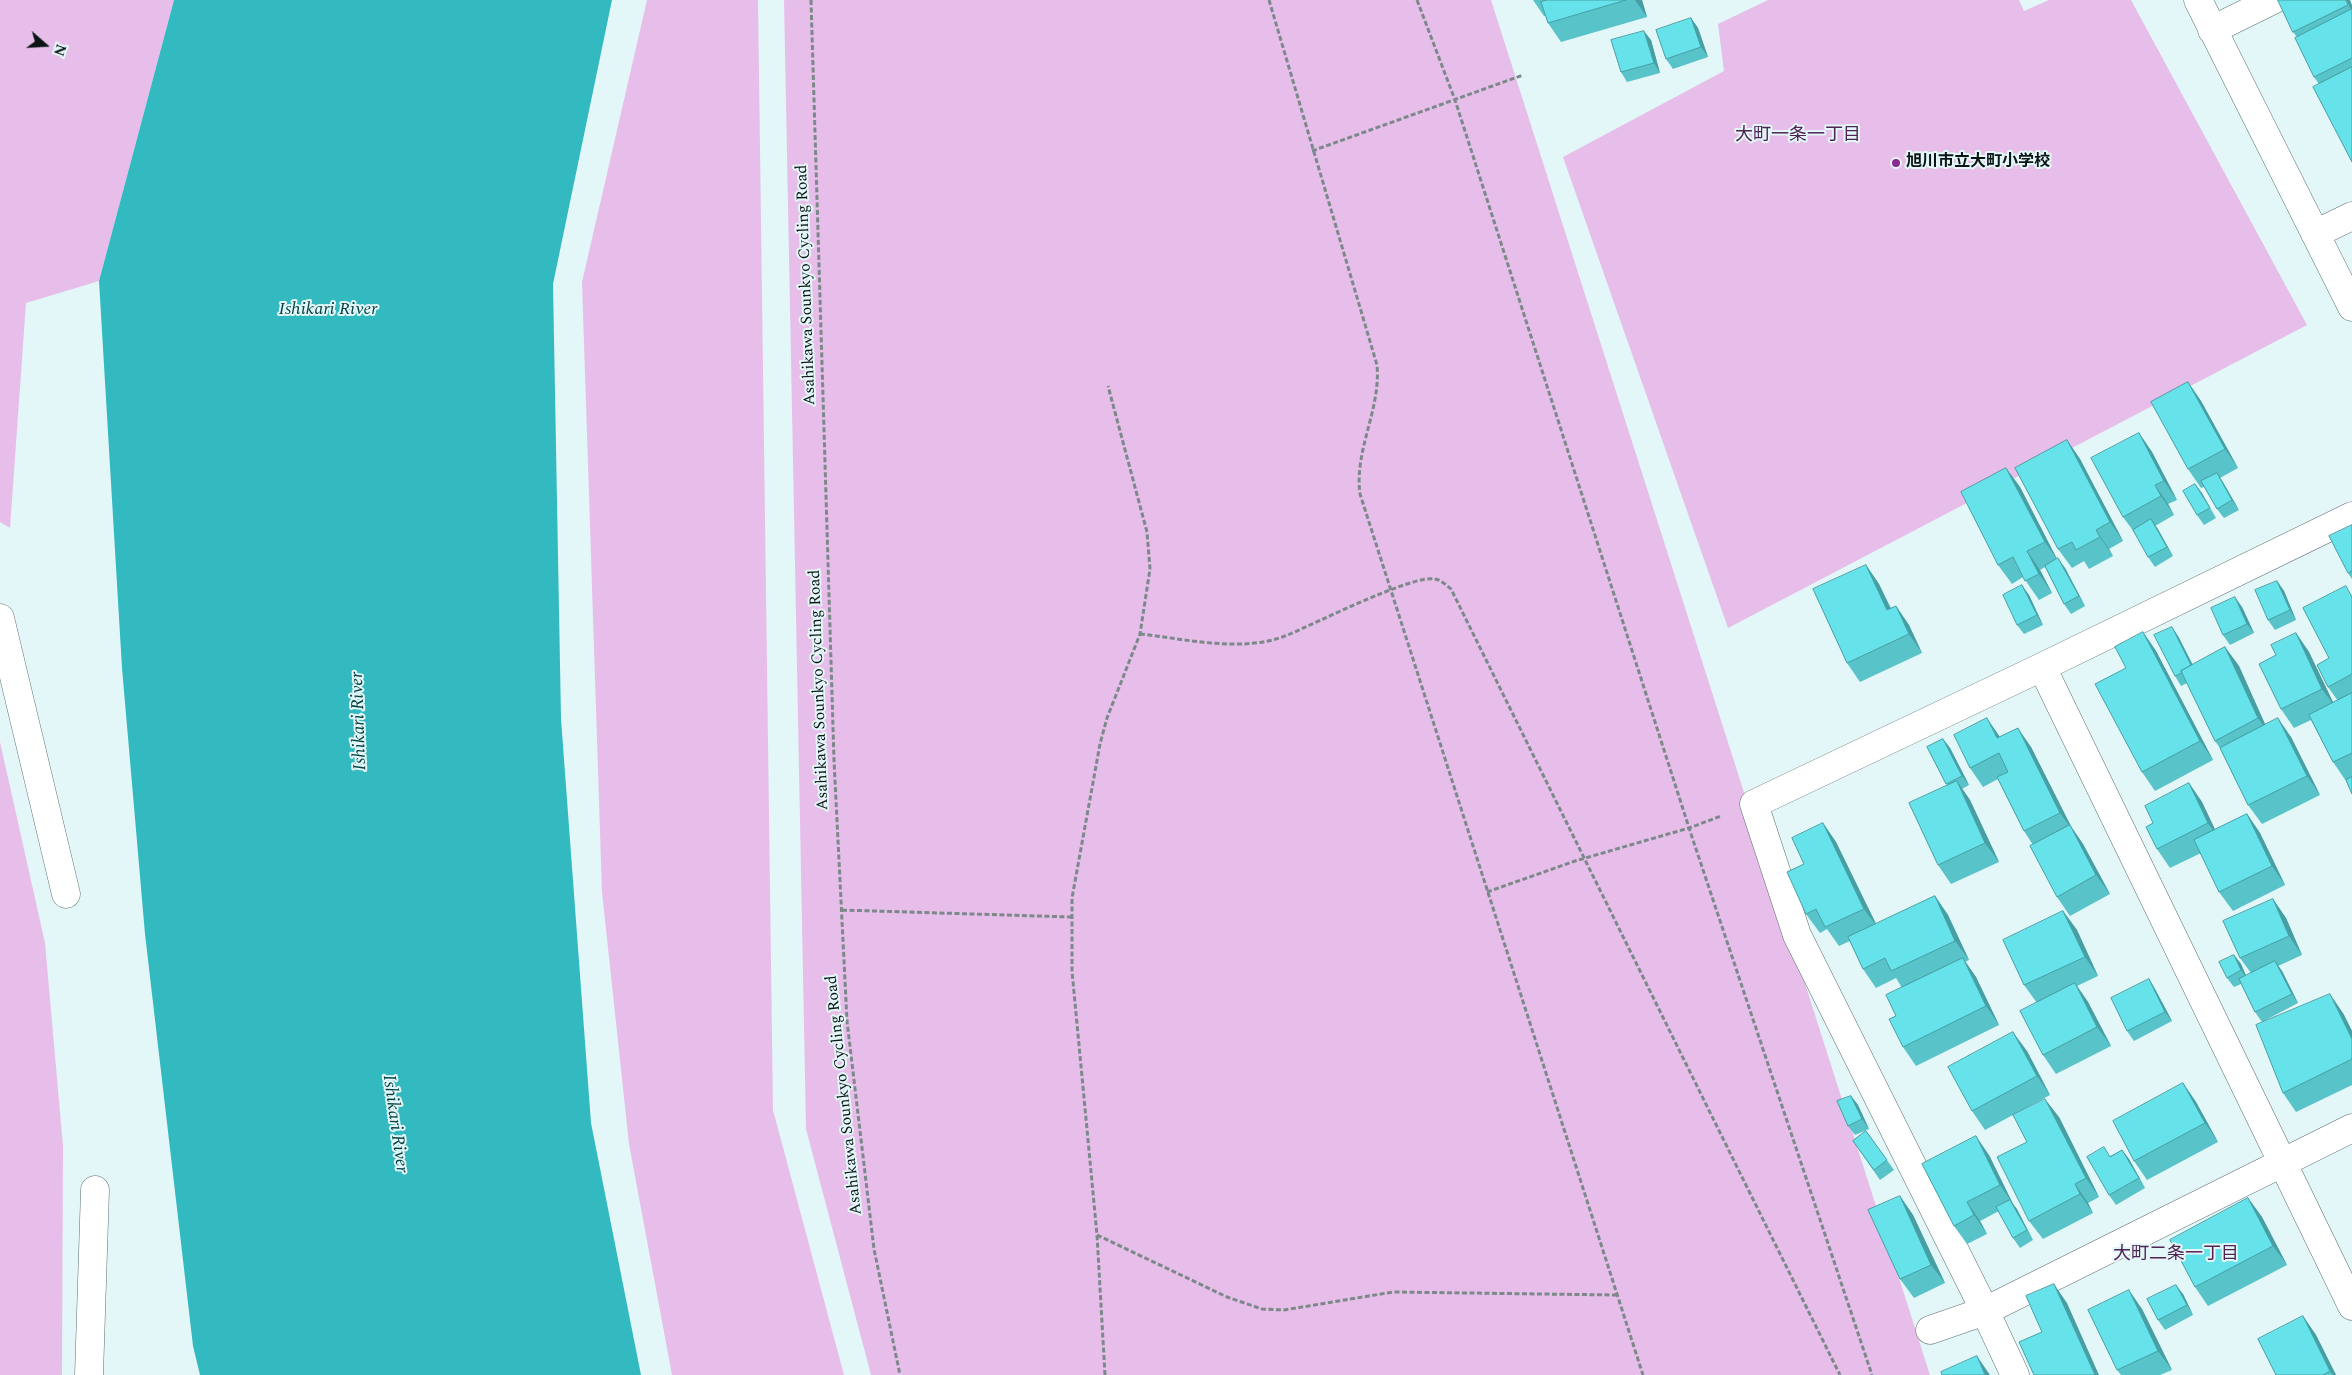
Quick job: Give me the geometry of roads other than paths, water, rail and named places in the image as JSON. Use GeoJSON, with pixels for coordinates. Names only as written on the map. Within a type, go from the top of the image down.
{"type":"FeatureCollection","features":[{"type":"Feature","properties":{"kind":"street"},"geometry":{"type":"LineString","coordinates":[[2198,0],[2352,307]]}},
{"type":"Feature","properties":{"kind":"street"},"geometry":{"type":"LineString","coordinates":[[2212,30],[2273,0]]}},
{"type":"Feature","properties":{"kind":"street"},"geometry":{"type":"LineString","coordinates":[[2315,234],[2352,216]]}},
{"type":"Feature","properties":{"kind":"street"},"geometry":{"type":"LineString","coordinates":[[2015,1375],[1985,1311],[1797,935],[1754,804],[2042,667],[2352,516]]}},
{"type":"Feature","properties":{"kind":"street"},"geometry":{"type":"LineString","coordinates":[[0,618],[66,894]]}},
{"type":"Feature","properties":{"kind":"street"},"geometry":{"type":"LineString","coordinates":[[2042,667],[2352,1306]]}},
{"type":"Feature","properties":{"kind":"street"},"geometry":{"type":"LineString","coordinates":[[1930,1330],[1985,1311],[2352,1128]]}},
{"type":"Feature","properties":{"kind":"street"},"geometry":{"type":"LineString","coordinates":[[89,1375],[95,1190]]}},
{"type":"Feature","properties":{"kind":"water","name":"Ishikari River"},"geometry":{"type":"Polygon","coordinates":[[[174,0],[612,0],[553,284],[561,719],[591,1123],[641,1375],[200,1375],[193,1346],[145,934],[122,668],[99,281],[174,0]]]}},
{"type":"Feature","properties":{"kind":"place","name":"旭川市立大町小学校"},"geometry":{"type":"Point","coordinates":[1896,163]}},
{"type":"Feature","properties":{"kind":"district","name":"大町一条一丁目"},"geometry":{"type":"Point","coordinates":[1798,136]}},
{"type":"Feature","properties":{"kind":"district","name":"大町二条一丁目"},"geometry":{"type":"Point","coordinates":[2176,1255]}}]}
